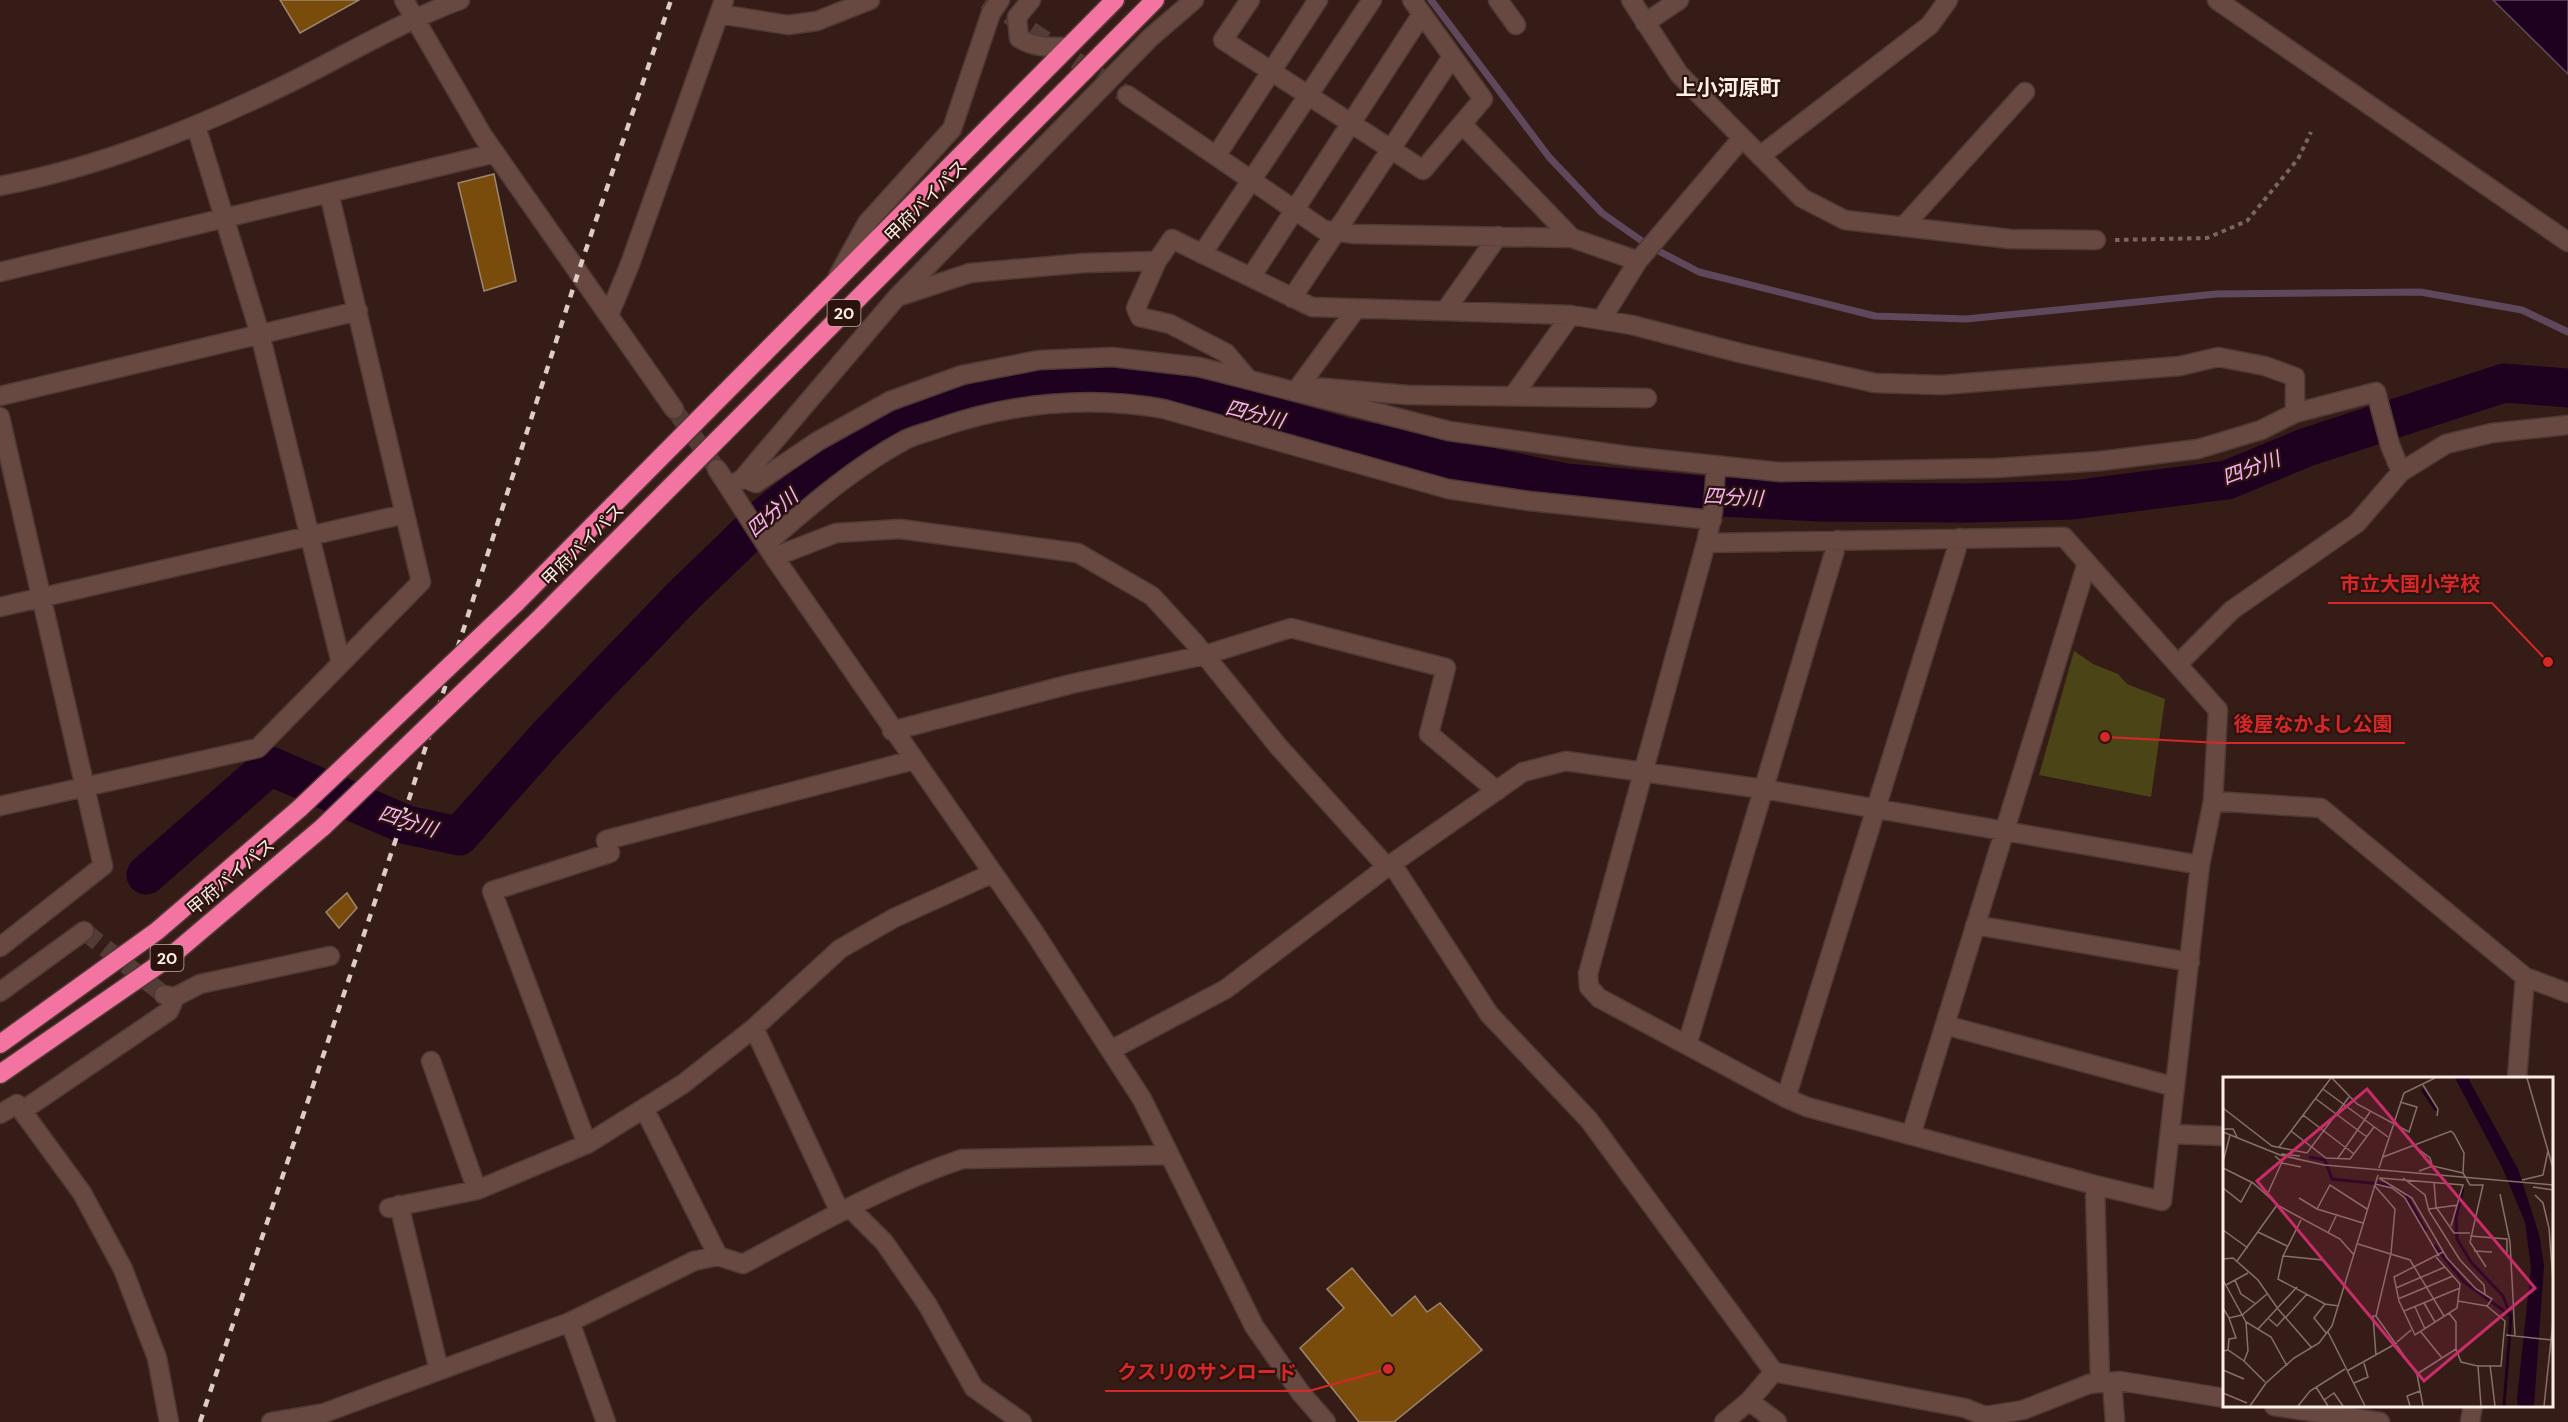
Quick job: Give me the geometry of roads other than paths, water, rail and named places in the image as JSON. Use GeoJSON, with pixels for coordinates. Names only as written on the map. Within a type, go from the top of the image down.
{"type":"FeatureCollection","features":[{"type":"Feature","properties":{"kind":"highway","name":"甲府バイパス"},"geometry":{"type":"LineString","coordinates":[[0,1044],[157,931],[300,808],[516,603],[1115,0]]}},
{"type":"Feature","properties":{"kind":"highway","name":"甲府バイパス"},"geometry":{"type":"LineString","coordinates":[[0,1074],[171,956],[323,827],[537,621],[1153,2]]}},
{"type":"Feature","properties":{"kind":"street"},"geometry":{"type":"LineString","coordinates":[[404,0],[495,153],[674,409]]}},
{"type":"Feature","properties":{"kind":"street"},"geometry":{"type":"LineString","coordinates":[[0,186],[51,176],[171,137],[285,85],[414,18],[460,0]]}},
{"type":"Feature","properties":{"kind":"street"},"geometry":{"type":"LineString","coordinates":[[609,315],[630,264],[721,7],[788,25],[817,21],[870,0]]}},
{"type":"Feature","properties":{"kind":"street"},"geometry":{"type":"LineString","coordinates":[[834,283],[867,223],[952,129],[991,13],[999,0]]}},
{"type":"Feature","properties":{"kind":"street"},"geometry":{"type":"LineString","coordinates":[[1031,0],[1017,17],[1019,38],[1028,44],[1041,47],[1067,47]]}},
{"type":"Feature","properties":{"kind":"street"},"geometry":{"type":"LineString","coordinates":[[736,482],[897,297],[1151,38],[1194,0]]}},
{"type":"Feature","properties":{"kind":"street"},"geometry":{"type":"LineString","coordinates":[[1250,0],[1223,40],[1272,71],[1310,96],[1351,122],[1393,149],[1423,170],[1483,99],[1417,7],[1351,122],[1251,278]]}},
{"type":"Feature","properties":{"kind":"street"},"geometry":{"type":"LineString","coordinates":[[1216,156],[1318,0]]}},
{"type":"Feature","properties":{"kind":"street"},"geometry":{"type":"LineString","coordinates":[[1202,254],[1310,96],[1372,0]]}},
{"type":"Feature","properties":{"kind":"street"},"geometry":{"type":"LineString","coordinates":[[1498,0],[1516,25]]}},
{"type":"Feature","properties":{"kind":"street"},"geometry":{"type":"LineString","coordinates":[[1631,0],[1679,74],[1802,198],[1823,209],[1845,220],[2010,239],[2096,240]]}},
{"type":"Feature","properties":{"kind":"street"},"geometry":{"type":"LineString","coordinates":[[1645,23],[1679,0]]}},
{"type":"Feature","properties":{"kind":"street"},"geometry":{"type":"LineString","coordinates":[[1760,156],[1930,25],[1948,0]]}},
{"type":"Feature","properties":{"kind":"street"},"geometry":{"type":"LineString","coordinates":[[2217,0],[2568,242]]}},
{"type":"Feature","properties":{"kind":"street"},"geometry":{"type":"LineString","coordinates":[[1292,298],[1452,57]]}},
{"type":"Feature","properties":{"kind":"street"},"geometry":{"type":"LineString","coordinates":[[1903,226],[2025,92]]}},
{"type":"Feature","properties":{"kind":"street"},"geometry":{"type":"LineString","coordinates":[[1127,95],[1324,230],[1572,238],[1640,259]]}},
{"type":"Feature","properties":{"kind":"street"},"geometry":{"type":"LineString","coordinates":[[1462,124],[1572,238]]}},
{"type":"Feature","properties":{"kind":"street"},"geometry":{"type":"LineString","coordinates":[[196,126],[260,334],[341,663]]}},
{"type":"Feature","properties":{"kind":"street"},"geometry":{"type":"LineString","coordinates":[[1601,320],[1640,259],[1742,138]]}},
{"type":"Feature","properties":{"kind":"street"},"geometry":{"type":"LineString","coordinates":[[0,272],[495,153]]}},
{"type":"Feature","properties":{"kind":"street"},"geometry":{"type":"LineString","coordinates":[[0,806],[258,748],[421,582],[329,193]]}},
{"type":"Feature","properties":{"kind":"street"},"geometry":{"type":"LineString","coordinates":[[1445,311],[1498,236]]}},
{"type":"Feature","properties":{"kind":"street"},"geometry":{"type":"LineString","coordinates":[[1248,379],[1226,353],[1170,324],[1140,316],[1136,308],[1157,261],[1172,239],[1312,308],[1571,315],[1632,325],[1740,353],[1875,382],[1942,385],[2180,366],[2218,357],[2265,366],[2295,377],[2295,412]]}},
{"type":"Feature","properties":{"kind":"street"},"geometry":{"type":"LineString","coordinates":[[897,297],[970,273],[1084,263],[1157,261]]}},
{"type":"Feature","properties":{"kind":"street"},"geometry":{"type":"LineString","coordinates":[[1297,389],[1356,309]]}},
{"type":"Feature","properties":{"kind":"street"},"geometry":{"type":"LineString","coordinates":[[0,396],[358,311]]}},
{"type":"Feature","properties":{"kind":"street"},"geometry":{"type":"LineString","coordinates":[[1513,396],[1571,315]]}},
{"type":"Feature","properties":{"kind":"street"},"geometry":{"type":"LineString","coordinates":[[717,469],[736,482],[756,483],[818,441],[890,401],[962,375],[1028,362],[1112,357],[1199,368],[1297,389],[1449,431],[1716,470],[1780,472],[1884,472],[2100,461],[2198,449],[2261,430],[2295,412],[2376,392],[2390,445],[2401,472]]}},
{"type":"Feature","properties":{"kind":"street"},"geometry":{"type":"LineString","coordinates":[[1297,389],[1408,395],[1647,398]]}},
{"type":"Feature","properties":{"kind":"street"},"geometry":{"type":"LineString","coordinates":[[770,550],[830,488],[906,440],[976,415],[1061,403],[1125,402],[1164,409],[1448,489],[1529,501],[1713,515]]}},
{"type":"Feature","properties":{"kind":"street"},"geometry":{"type":"LineString","coordinates":[[0,417],[103,866],[0,947]]}},
{"type":"Feature","properties":{"kind":"street"},"geometry":{"type":"LineString","coordinates":[[2178,664],[2232,610],[2357,523],[2401,472],[2446,444],[2492,433],[2568,425]]}},
{"type":"Feature","properties":{"kind":"street"},"geometry":{"type":"LineString","coordinates":[[1706,543],[2064,537],[2218,710],[2213,801],[2200,865],[2163,1201],[2095,1185],[1807,1107],[1599,998],[1589,987],[1588,974],[1713,515],[1716,470]]}},
{"type":"Feature","properties":{"kind":"street"},"geometry":{"type":"LineString","coordinates":[[736,482],[741,505],[770,550],[892,731],[993,873],[1142,1099],[1254,1326],[1300,1392],[1326,1422]]}},
{"type":"Feature","properties":{"kind":"street"},"geometry":{"type":"LineString","coordinates":[[0,607],[405,514]]}},
{"type":"Feature","properties":{"kind":"street"},"geometry":{"type":"LineString","coordinates":[[770,550],[836,533],[900,529],[1078,553],[1152,596],[1205,656],[1278,746],[1390,865],[1489,1014],[1589,1120],[1774,1372],[1965,1408],[1985,1416],[2023,1410],[2089,1384],[2106,1383],[2223,1398]]}},
{"type":"Feature","properties":{"kind":"street"},"geometry":{"type":"LineString","coordinates":[[1786,1098],[1960,538]]}},
{"type":"Feature","properties":{"kind":"street"},"geometry":{"type":"LineString","coordinates":[[1687,1045],[1838,540]]}},
{"type":"Feature","properties":{"kind":"street"},"geometry":{"type":"LineString","coordinates":[[1911,1135],[2087,563]]}},
{"type":"Feature","properties":{"kind":"street"},"geometry":{"type":"LineString","coordinates":[[892,731],[1071,684],[1205,656],[1291,628],[1446,668],[1429,734],[1497,791]]}},
{"type":"Feature","properties":{"kind":"street"},"geometry":{"type":"LineString","coordinates":[[586,1144],[492,891],[610,853],[606,840],[914,760]]}},
{"type":"Feature","properties":{"kind":"street"},"geometry":{"type":"LineString","coordinates":[[1111,1050],[1226,988],[1390,865],[1523,772],[1566,761],[1763,789],[2200,865]]}},
{"type":"Feature","properties":{"kind":"street"},"geometry":{"type":"LineString","coordinates":[[2213,801],[2320,808],[2525,977],[2568,993]]}},
{"type":"Feature","properties":{"kind":"street"},"geometry":{"type":"LineString","coordinates":[[439,1370],[394,1207],[477,1190],[586,1144],[645,1110],[683,1084],[754,1028],[840,949],[894,918],[993,873]]}},
{"type":"Feature","properties":{"kind":"street"},"geometry":{"type":"LineString","coordinates":[[1975,925],[2190,962]]}},
{"type":"Feature","properties":{"kind":"street"},"geometry":{"type":"LineString","coordinates":[[0,992],[84,931]]}},
{"type":"Feature","properties":{"kind":"street"},"geometry":{"type":"LineString","coordinates":[[22,1111],[169,1011],[169,996],[200,984],[330,956]]}},
{"type":"Feature","properties":{"kind":"street"},"geometry":{"type":"LineString","coordinates":[[2517,1077],[2525,977]]}},
{"type":"Feature","properties":{"kind":"street"},"geometry":{"type":"LineString","coordinates":[[1945,1025],[2175,1087]]}},
{"type":"Feature","properties":{"kind":"street"},"geometry":{"type":"LineString","coordinates":[[754,1028],[845,1210],[884,1242],[927,1304],[974,1388],[1018,1421]]}},
{"type":"Feature","properties":{"kind":"street"},"geometry":{"type":"LineString","coordinates":[[431,1061],[477,1190]]}},
{"type":"Feature","properties":{"kind":"street"},"geometry":{"type":"LineString","coordinates":[[0,1114],[17,1104],[82,1193],[123,1269],[158,1358],[169,1422]]}},
{"type":"Feature","properties":{"kind":"street"},"geometry":{"type":"LineString","coordinates":[[645,1110],[718,1256]]}},
{"type":"Feature","properties":{"kind":"street"},"geometry":{"type":"LineString","coordinates":[[2170,1134],[2223,1136]]}},
{"type":"Feature","properties":{"kind":"street"},"geometry":{"type":"LineString","coordinates":[[271,1422],[302,1419],[324,1413],[570,1322],[694,1261],[718,1256],[743,1264],[845,1210],[933,1168],[962,1159],[1168,1155]]}},
{"type":"Feature","properties":{"kind":"street"},"geometry":{"type":"LineString","coordinates":[[2095,1185],[2106,1383],[2115,1422]]}},
{"type":"Feature","properties":{"kind":"street"},"geometry":{"type":"LineString","coordinates":[[570,1322],[606,1422]]}},
{"type":"Feature","properties":{"kind":"street"},"geometry":{"type":"LineString","coordinates":[[1724,1422],[1749,1401],[1774,1372]]}},
{"type":"Feature","properties":{"kind":"street"},"geometry":{"type":"LineString","coordinates":[[1749,1401],[1777,1422]]}},
{"type":"Feature","properties":{"kind":"street"},"geometry":{"type":"LineString","coordinates":[[2281,1407],[2380,1422]]}},
{"type":"Feature","properties":{"kind":"street"},"geometry":{"type":"LineString","coordinates":[[2470,1422],[2473,1407]]}},
{"type":"Feature","properties":{"kind":"waterway"},"geometry":{"type":"LineString","coordinates":[[1431,0],[1549,157],[1602,213],[1649,246],[1699,272],[1875,316],[1966,319],[2216,294],[2420,292],[2522,310],[2568,332]]}},
{"type":"Feature","properties":{"kind":"waterway","name":"四分川"},"geometry":{"type":"LineString","coordinates":[[146,875],[270,766],[407,825],[459,836],[550,734],[682,597],[767,515],[838,460],[913,417],[981,397],[1058,381],[1142,385],[1238,407],[1344,437],[1566,483],[1720,497],[1820,502],[1970,503],[2072,500],[2227,480],[2307,447],[2504,383],[2568,388]]}},
{"type":"Feature","properties":{"kind":"tunnel"},"geometry":{"type":"LineString","coordinates":[[986,0],[1127,95]]}},
{"type":"Feature","properties":{"kind":"tunnel"},"geometry":{"type":"LineString","coordinates":[[674,409],[717,469]]}},
{"type":"Feature","properties":{"kind":"tunnel"},"geometry":{"type":"LineString","coordinates":[[84,931],[164,995]]}},
{"type":"Feature","properties":{"kind":"railway"},"geometry":{"type":"LineString","coordinates":[[200,1422],[399,830],[578,273],[671,0]]}},
{"type":"Feature","properties":{"kind":"place","name":"市立大国小学校"},"geometry":{"type":"Point","coordinates":[2548,662]}},
{"type":"Feature","properties":{"kind":"place","name":"後屋なかよし公園"},"geometry":{"type":"Point","coordinates":[2105,737]}},
{"type":"Feature","properties":{"kind":"place","name":"クスリのサンロード"},"geometry":{"type":"Point","coordinates":[1388,1369]}},
{"type":"Feature","properties":{"kind":"district","name":"上小河原町"},"geometry":{"type":"Point","coordinates":[1728,88]}}]}
